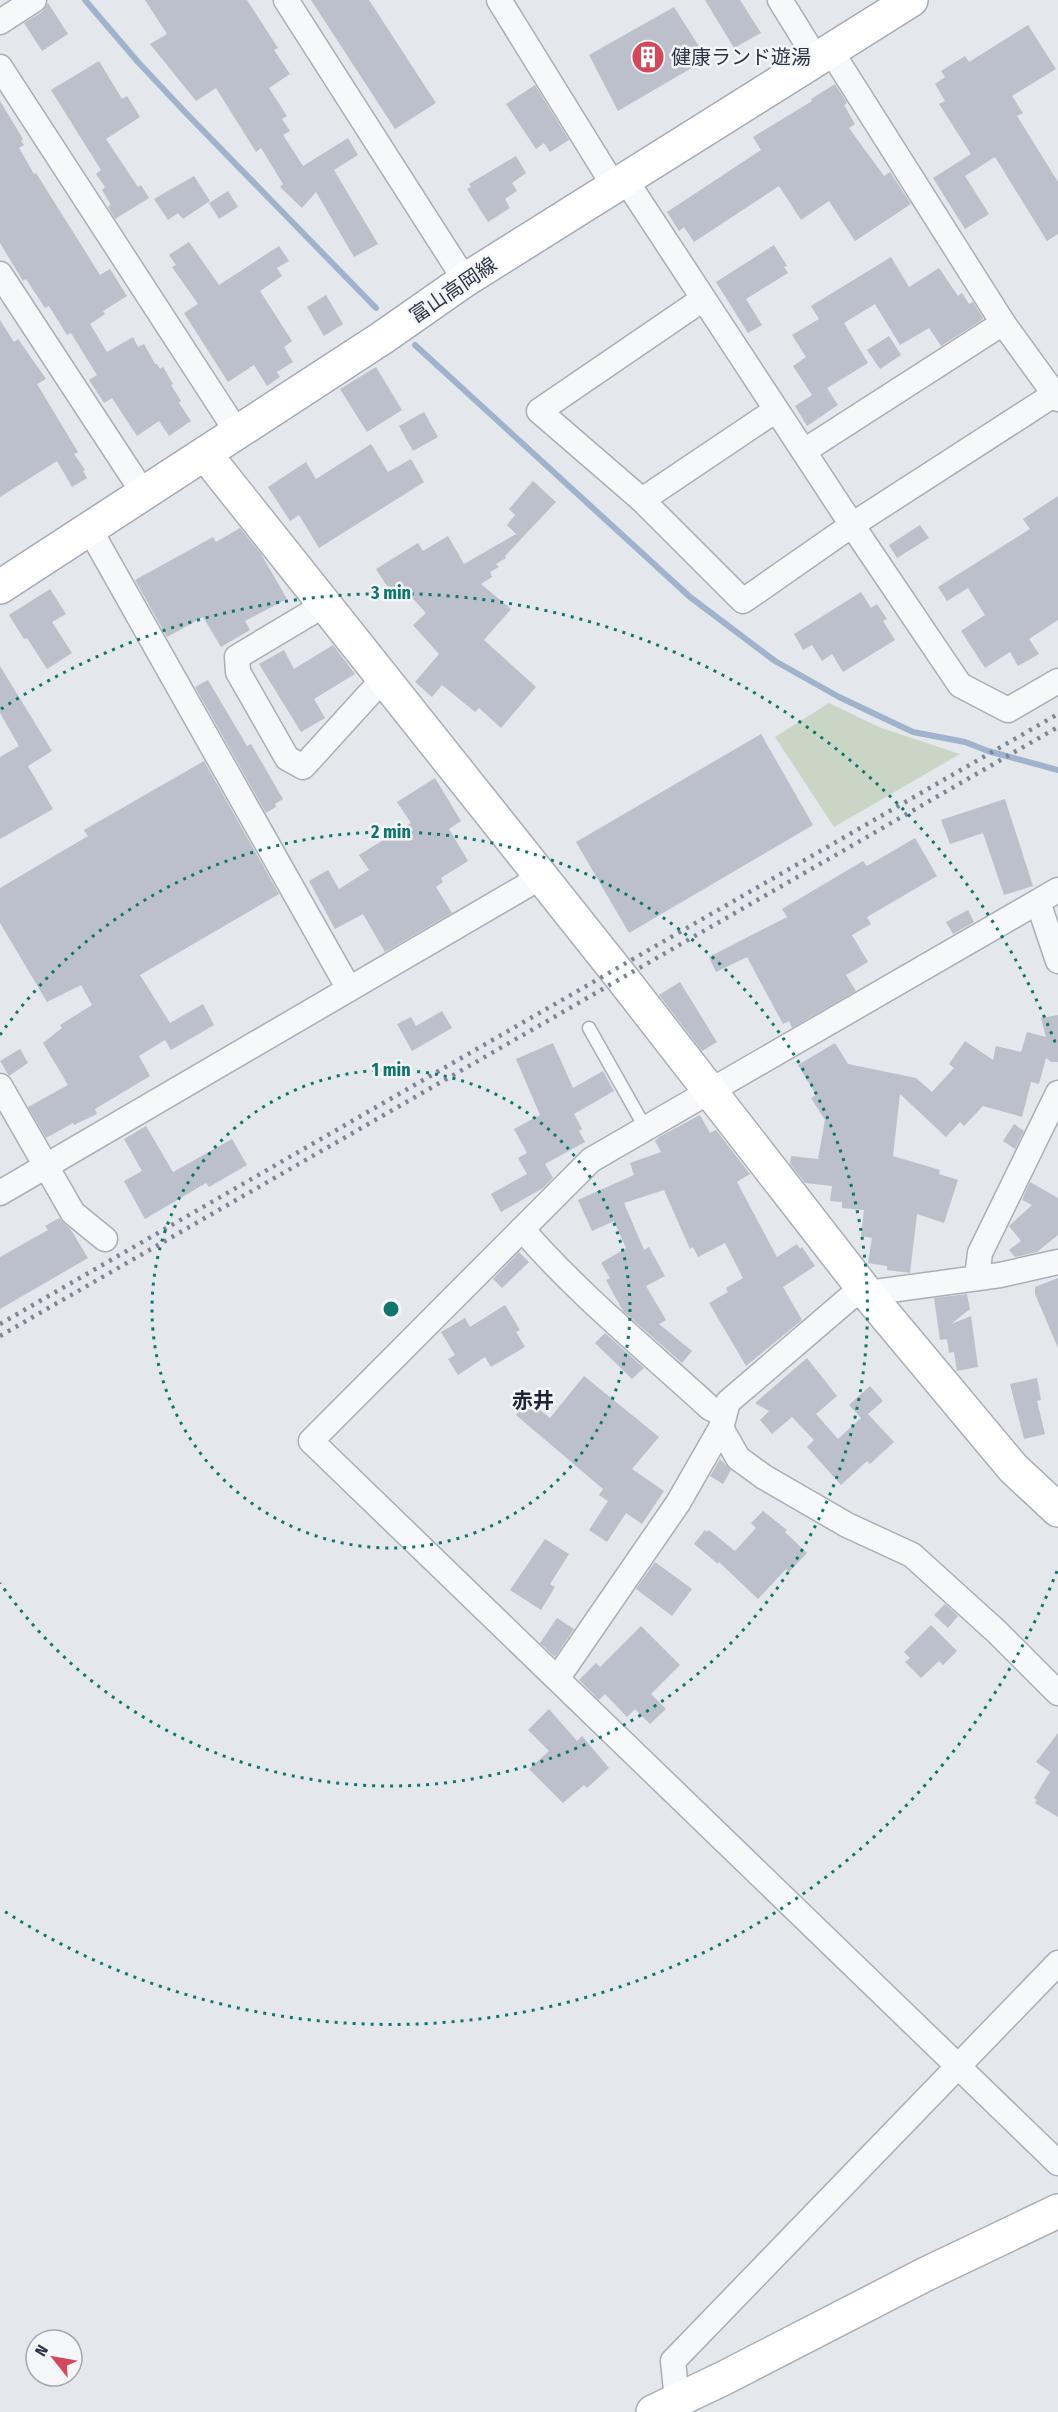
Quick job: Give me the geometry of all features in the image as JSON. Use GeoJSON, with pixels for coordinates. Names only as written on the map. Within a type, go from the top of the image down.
{"type":"FeatureCollection","features":[{"type":"Feature","properties":{"kind":"street"},"geometry":{"type":"LineString","coordinates":[[0,22],[34,0]]}},
{"type":"Feature","properties":{"kind":"street"},"geometry":{"type":"LineString","coordinates":[[286,0],[465,280]]}},
{"type":"Feature","properties":{"kind":"street"},"geometry":{"type":"LineString","coordinates":[[499,0],[620,183],[703,299],[960,685],[1008,710],[1058,681]]}},
{"type":"Feature","properties":{"kind":"street"},"geometry":{"type":"LineString","coordinates":[[703,299],[539,411],[642,500],[743,601],[852,525],[1057,395],[1003,323],[824,55],[780,0]]}},
{"type":"Feature","properties":{"kind":"street","name":"富山高岡線"},"geometry":{"type":"LineString","coordinates":[[0,587],[382,338],[465,280],[911,0]]}},
{"type":"Feature","properties":{"kind":"street"},"geometry":{"type":"LineString","coordinates":[[0,67],[7,95],[237,432]]}},
{"type":"Feature","properties":{"kind":"street"},"geometry":{"type":"LineString","coordinates":[[0,274],[144,494]]}},
{"type":"Feature","properties":{"kind":"street"},"geometry":{"type":"LineString","coordinates":[[804,451],[1003,323]]}},
{"type":"Feature","properties":{"kind":"street"},"geometry":{"type":"LineString","coordinates":[[642,500],[776,410]]}},
{"type":"Feature","properties":{"kind":"street"},"geometry":{"type":"LineString","coordinates":[[205,454],[541,877],[866,1292],[1013,1468],[1058,1510]]}},
{"type":"Feature","properties":{"kind":"street"},"geometry":{"type":"LineString","coordinates":[[90,528],[349,989]]}},
{"type":"Feature","properties":{"kind":"street"},"geometry":{"type":"LineString","coordinates":[[324,605],[237,657],[238,672],[287,758],[303,767],[383,679]]}},
{"type":"Feature","properties":{"kind":"street"},"geometry":{"type":"LineString","coordinates":[[0,1193],[541,877]]}},
{"type":"Feature","properties":{"kind":"street"},"geometry":{"type":"LineString","coordinates":[[1058,961],[1048,896],[591,1160],[311,1441],[956,2067],[1058,2163]]}},
{"type":"Feature","properties":{"kind":"street"},"geometry":{"type":"LineString","coordinates":[[0,1086],[73,1213],[105,1239]]}},
{"type":"Feature","properties":{"kind":"street"},"geometry":{"type":"LineString","coordinates":[[977,1278],[980,1253],[1058,1093]]}},
{"type":"Feature","properties":{"kind":"street"},"geometry":{"type":"LineString","coordinates":[[522,1229],[542,1252],[723,1421],[738,1458],[764,1477],[847,1525],[912,1555],[997,1632],[1058,1693]]}},
{"type":"Feature","properties":{"kind":"street"},"geometry":{"type":"LineString","coordinates":[[553,1674],[561,1673],[665,1522],[723,1421],[728,1402],[853,1296],[866,1292],[1000,1275],[1058,1262]]}},
{"type":"Feature","properties":{"kind":"street"},"geometry":{"type":"LineString","coordinates":[[662,2408],[673,2361],[1058,1963]]}},
{"type":"Feature","properties":{"kind":"street"},"geometry":{"type":"LineString","coordinates":[[662,2408],[924,2275],[1058,2211]]}},
{"type":"Feature","properties":{"kind":"lane"},"geometry":{"type":"LineString","coordinates":[[589,1028],[646,1129]]}},
{"type":"Feature","properties":{"kind":"green space"},"geometry":{"type":"Polygon","coordinates":[[[829,703],[881,728],[960,754],[834,827],[775,737],[829,703]]]}},
{"type":"Feature","properties":{"kind":"building"},"geometry":{"type":"Polygon","coordinates":[[[145,0],[247,0],[278,48],[274,50],[290,74],[269,88],[287,116],[282,119],[290,131],[283,135],[303,166],[348,138],[358,155],[334,170],[378,244],[354,257],[316,192],[302,208],[280,187],[283,184],[261,148],[256,152],[216,88],[196,101],[150,44],[167,34],[145,0]]]}},
{"type":"Feature","properties":{"kind":"building"},"geometry":{"type":"Polygon","coordinates":[[[311,0],[369,0],[436,103],[395,129],[311,0]]]}},
{"type":"Feature","properties":{"kind":"building"},"geometry":{"type":"Polygon","coordinates":[[[705,0],[740,0],[761,33],[734,48],[705,0]]]}},
{"type":"Feature","properties":{"kind":"building"},"geometry":{"type":"Polygon","coordinates":[[[48,3],[68,34],[42,51],[24,23],[42,12],[48,3]]]}},
{"type":"Feature","properties":{"kind":"building","name":"健康ランド遊湯"},"geometry":{"type":"Polygon","coordinates":[[[674,7],[707,59],[618,111],[589,55],[674,7]]]}},
{"type":"Feature","properties":{"kind":"building"},"geometry":{"type":"Polygon","coordinates":[[[1028,25],[1056,69],[1012,96],[1023,113],[1017,116],[1058,182],[1058,234],[1047,241],[995,157],[965,176],[989,214],[965,229],[933,178],[971,154],[939,104],[945,101],[935,84],[945,77],[941,71],[965,56],[969,62],[1028,25]]]}},
{"type":"Feature","properties":{"kind":"building"},"geometry":{"type":"Polygon","coordinates":[[[99,61],[122,99],[127,96],[140,117],[106,139],[138,187],[141,185],[149,198],[115,219],[108,207],[111,205],[102,190],[105,187],[96,174],[101,170],[51,90],[99,61]]]}},
{"type":"Feature","properties":{"kind":"building"},"geometry":{"type":"Polygon","coordinates":[[[835,84],[847,103],[844,105],[855,124],[849,128],[884,176],[890,172],[911,204],[855,241],[829,201],[801,220],[779,186],[694,242],[684,227],[679,231],[667,212],[761,150],[753,137],[835,84]]]}},
{"type":"Feature","properties":{"kind":"building"},"geometry":{"type":"Polygon","coordinates":[[[535,85],[569,140],[550,152],[544,143],[536,149],[506,104],[535,85]]]}},
{"type":"Feature","properties":{"kind":"building"},"geometry":{"type":"Polygon","coordinates":[[[0,101],[23,139],[21,141],[24,145],[19,148],[34,174],[36,173],[100,275],[110,269],[127,296],[103,311],[105,314],[90,324],[107,352],[133,337],[138,347],[144,344],[155,364],[160,369],[163,367],[173,384],[171,385],[181,401],[179,403],[191,421],[169,436],[159,421],[137,436],[112,398],[104,403],[89,380],[97,375],[71,333],[67,335],[49,306],[45,308],[26,279],[23,281],[0,243],[0,101]]]}},
{"type":"Feature","properties":{"kind":"building"},"geometry":{"type":"Polygon","coordinates":[[[516,156],[526,173],[512,183],[517,191],[505,199],[510,208],[488,222],[467,189],[471,187],[469,184],[516,156]]]}},
{"type":"Feature","properties":{"kind":"building"},"geometry":{"type":"Polygon","coordinates":[[[194,176],[210,201],[183,219],[178,213],[168,220],[154,199],[194,176]]]}},
{"type":"Feature","properties":{"kind":"building"},"geometry":{"type":"Polygon","coordinates":[[[228,191],[238,207],[219,219],[209,203],[228,191]]]}},
{"type":"Feature","properties":{"kind":"building"},"geometry":{"type":"Polygon","coordinates":[[[189,242],[219,285],[279,246],[289,261],[277,268],[282,276],[260,291],[292,341],[284,347],[293,362],[277,372],[280,377],[267,386],[254,365],[228,382],[184,313],[198,304],[172,267],[176,265],[169,255],[189,242]]]}},
{"type":"Feature","properties":{"kind":"building"},"geometry":{"type":"Polygon","coordinates":[[[774,245],[787,266],[784,267],[788,273],[746,299],[762,325],[748,333],[716,282],[774,245]]]}},
{"type":"Feature","properties":{"kind":"building"},"geometry":{"type":"Polygon","coordinates":[[[891,257],[909,287],[939,268],[958,296],[962,293],[969,304],[973,302],[983,318],[941,346],[929,328],[900,345],[875,304],[844,323],[868,363],[827,388],[838,405],[807,426],[795,406],[812,395],[793,366],[806,357],[792,335],[819,319],[811,306],[891,257]]]}},
{"type":"Feature","properties":{"kind":"building"},"geometry":{"type":"Polygon","coordinates":[[[326,295],[343,324],[324,336],[307,307],[326,295]]]}},
{"type":"Feature","properties":{"kind":"building"},"geometry":{"type":"Polygon","coordinates":[[[0,320],[14,342],[18,339],[46,379],[37,384],[78,452],[74,454],[85,470],[83,471],[87,478],[72,487],[57,461],[0,497],[0,320]]]}},
{"type":"Feature","properties":{"kind":"building"},"geometry":{"type":"Polygon","coordinates":[[[889,336],[901,355],[880,369],[867,350],[889,336]]]}},
{"type":"Feature","properties":{"kind":"building"},"geometry":{"type":"Polygon","coordinates":[[[376,367],[402,410],[367,432],[340,389],[376,367]]]}},
{"type":"Feature","properties":{"kind":"building"},"geometry":{"type":"Polygon","coordinates":[[[424,412],[438,437],[413,451],[399,426],[424,412]]]}},
{"type":"Feature","properties":{"kind":"building"},"geometry":{"type":"Polygon","coordinates":[[[371,444],[388,472],[411,459],[424,482],[319,548],[299,515],[290,521],[268,487],[306,462],[316,479],[371,444]]]}},
{"type":"Feature","properties":{"kind":"building"},"geometry":{"type":"Polygon","coordinates":[[[533,481],[556,502],[505,556],[506,558],[496,564],[499,567],[490,572],[492,577],[481,584],[511,609],[484,640],[536,687],[501,728],[479,708],[475,712],[442,685],[432,697],[415,682],[439,654],[413,625],[426,613],[405,590],[394,597],[376,569],[418,543],[423,551],[448,536],[464,564],[516,534],[507,525],[515,515],[509,509],[533,481]]]}},
{"type":"Feature","properties":{"kind":"building"},"geometry":{"type":"Polygon","coordinates":[[[1058,496],[1058,620],[1029,639],[1039,654],[1018,666],[1010,652],[985,668],[961,631],[985,615],[968,588],[947,601],[938,587],[1030,529],[1023,519],[1058,496]]]}},
{"type":"Feature","properties":{"kind":"building"},"geometry":{"type":"Polygon","coordinates":[[[920,525],[929,538],[897,558],[889,545],[920,525]]]}},
{"type":"Feature","properties":{"kind":"building"},"geometry":{"type":"Polygon","coordinates":[[[240,528],[261,554],[287,599],[245,621],[250,630],[221,647],[203,617],[167,637],[135,580],[213,537],[216,542],[240,528]]]}},
{"type":"Feature","properties":{"kind":"building"},"geometry":{"type":"Polygon","coordinates":[[[50,589],[66,614],[52,622],[72,653],[47,669],[9,615],[50,589]]]}},
{"type":"Feature","properties":{"kind":"building"},"geometry":{"type":"Polygon","coordinates":[[[861,592],[871,608],[877,604],[887,619],[883,621],[895,640],[843,672],[832,654],[822,661],[812,645],[803,650],[794,634],[861,592]]]}},
{"type":"Feature","properties":{"kind":"building"},"geometry":{"type":"Polygon","coordinates":[[[333,645],[355,674],[314,699],[325,718],[301,732],[259,664],[284,650],[294,669],[333,645]]]}},
{"type":"Feature","properties":{"kind":"building"},"geometry":{"type":"Polygon","coordinates":[[[0,666],[52,751],[28,766],[53,809],[0,839],[0,757],[19,746],[0,713],[0,666]]]}},
{"type":"Feature","properties":{"kind":"building"},"geometry":{"type":"Polygon","coordinates":[[[208,680],[247,746],[251,744],[283,799],[266,813],[195,687],[208,680]]]}},
{"type":"Feature","properties":{"kind":"building"},"geometry":{"type":"Polygon","coordinates":[[[761,734],[813,825],[629,933],[576,842],[761,734]]]}},
{"type":"Feature","properties":{"kind":"building"},"geometry":{"type":"Polygon","coordinates":[[[204,761],[279,894],[140,975],[170,1023],[203,1004],[214,1025],[171,1050],[165,1040],[139,1056],[150,1076],[95,1109],[97,1114],[74,1125],[73,1123],[46,1138],[28,1107],[68,1085],[43,1043],[62,1028],[60,1025],[92,1005],[81,985],[47,1002],[0,923],[0,888],[88,836],[84,830],[204,761]]]}},
{"type":"Feature","properties":{"kind":"building"},"geometry":{"type":"Polygon","coordinates":[[[435,778],[461,821],[449,829],[468,861],[441,878],[443,882],[436,887],[452,913],[385,952],[363,914],[335,929],[309,881],[328,870],[339,889],[369,870],[359,855],[411,823],[397,802],[435,778]]]}},
{"type":"Feature","properties":{"kind":"building"},"geometry":{"type":"Polygon","coordinates":[[[1005,799],[1033,886],[1004,895],[983,833],[950,844],[941,820],[1005,799]]]}},
{"type":"Feature","properties":{"kind":"building"},"geometry":{"type":"Polygon","coordinates":[[[915,838],[937,876],[867,917],[871,924],[852,935],[868,962],[846,975],[856,991],[792,1028],[789,1021],[783,1024],[747,957],[716,972],[709,957],[787,917],[782,909],[863,861],[867,866],[915,838]]]}},
{"type":"Feature","properties":{"kind":"building"},"geometry":{"type":"Polygon","coordinates":[[[968,910],[974,922],[953,934],[946,922],[968,910]]]}},
{"type":"Feature","properties":{"kind":"building"},"geometry":{"type":"Polygon","coordinates":[[[680,982],[717,1042],[702,1051],[659,995],[680,982]]]}},
{"type":"Feature","properties":{"kind":"building"},"geometry":{"type":"Polygon","coordinates":[[[442,1011],[452,1028],[412,1051],[397,1024],[411,1017],[416,1026],[442,1011]]]}},
{"type":"Feature","properties":{"kind":"building"},"geometry":{"type":"Polygon","coordinates":[[[1058,1015],[1058,1062],[1051,1062],[1046,1058],[1039,1084],[1031,1082],[1022,1117],[983,1106],[964,1126],[960,1122],[946,1137],[900,1094],[893,1156],[940,1170],[939,1174],[958,1180],[944,1223],[917,1214],[910,1273],[887,1270],[887,1266],[868,1263],[872,1238],[861,1236],[864,1210],[842,1208],[842,1202],[830,1201],[832,1186],[805,1183],[790,1164],[791,1156],[818,1159],[825,1120],[811,1098],[816,1095],[798,1065],[835,1043],[848,1064],[916,1078],[932,1092],[954,1068],[949,1064],[965,1041],[993,1060],[996,1046],[1021,1052],[1027,1032],[1046,1037],[1041,1018],[1058,1015]]]}},
{"type":"Feature","properties":{"kind":"building"},"geometry":{"type":"Polygon","coordinates":[[[553,1043],[573,1088],[603,1071],[614,1091],[574,1114],[582,1129],[579,1131],[585,1142],[545,1164],[553,1178],[543,1188],[501,1212],[491,1194],[527,1174],[518,1158],[527,1153],[514,1129],[540,1115],[516,1059],[553,1043]]]}},
{"type":"Feature","properties":{"kind":"building"},"geometry":{"type":"Polygon","coordinates":[[[20,1049],[28,1063],[9,1076],[0,1061],[20,1049]]]}},
{"type":"Feature","properties":{"kind":"building"},"geometry":{"type":"Polygon","coordinates":[[[700,1115],[710,1133],[716,1130],[750,1174],[737,1182],[777,1257],[797,1244],[800,1249],[802,1247],[815,1266],[783,1287],[802,1320],[746,1366],[709,1303],[728,1292],[726,1288],[743,1278],[725,1243],[698,1257],[693,1247],[690,1249],[664,1190],[624,1203],[644,1250],[649,1247],[665,1276],[646,1286],[666,1320],[659,1324],[692,1351],[682,1363],[623,1311],[606,1280],[610,1278],[601,1263],[626,1248],[614,1221],[592,1231],[578,1200],[634,1175],[630,1163],[661,1152],[655,1141],[659,1137],[700,1115]]]}},
{"type":"Feature","properties":{"kind":"building"},"geometry":{"type":"Polygon","coordinates":[[[1014,1124],[1024,1131],[1015,1149],[1003,1141],[1014,1124]]]}},
{"type":"Feature","properties":{"kind":"building"},"geometry":{"type":"Polygon","coordinates":[[[146,1126],[173,1172],[232,1139],[247,1165],[209,1187],[206,1183],[145,1219],[124,1181],[142,1171],[124,1139],[146,1126]]]}},
{"type":"Feature","properties":{"kind":"building"},"geometry":{"type":"Polygon","coordinates":[[[1030,1182],[1058,1198],[1058,1235],[1037,1252],[1015,1257],[1009,1250],[1021,1241],[1009,1226],[1032,1205],[1022,1200],[1030,1182]]]}},
{"type":"Feature","properties":{"kind":"building"},"geometry":{"type":"Polygon","coordinates":[[[59,1218],[71,1230],[88,1258],[0,1309],[0,1257],[48,1230],[45,1226],[59,1218]]]}},
{"type":"Feature","properties":{"kind":"building"},"geometry":{"type":"Polygon","coordinates":[[[519,1252],[529,1262],[502,1288],[493,1279],[519,1252]]]}},
{"type":"Feature","properties":{"kind":"building"},"geometry":{"type":"Polygon","coordinates":[[[1058,1278],[1058,1348],[1035,1294],[1035,1287],[1058,1278]]]}},
{"type":"Feature","properties":{"kind":"building"},"geometry":{"type":"Polygon","coordinates":[[[967,1294],[970,1309],[951,1324],[971,1316],[978,1367],[957,1371],[954,1352],[949,1353],[947,1339],[940,1340],[934,1298],[967,1294]]]}},
{"type":"Feature","properties":{"kind":"building"},"geometry":{"type":"Polygon","coordinates":[[[505,1305],[520,1330],[516,1332],[525,1347],[491,1367],[485,1357],[458,1375],[448,1359],[455,1355],[441,1332],[465,1318],[470,1327],[505,1305]]]}},
{"type":"Feature","properties":{"kind":"building"},"geometry":{"type":"Polygon","coordinates":[[[605,1333],[644,1368],[632,1379],[595,1343],[605,1333]]]}},
{"type":"Feature","properties":{"kind":"building"},"geometry":{"type":"Polygon","coordinates":[[[807,1358],[837,1396],[816,1414],[838,1439],[861,1418],[849,1405],[870,1386],[883,1401],[868,1414],[894,1442],[870,1464],[867,1461],[841,1485],[807,1447],[814,1440],[792,1417],[772,1434],[760,1420],[769,1411],[755,1403],[807,1358]]]}},
{"type":"Feature","properties":{"kind":"building"},"geometry":{"type":"Polygon","coordinates":[[[584,1376],[659,1437],[632,1469],[664,1491],[642,1524],[626,1513],[607,1542],[589,1530],[608,1501],[599,1495],[603,1489],[516,1415],[528,1400],[550,1418],[584,1376]]]}},
{"type":"Feature","properties":{"kind":"building"},"geometry":{"type":"Polygon","coordinates":[[[1037,1378],[1041,1400],[1037,1401],[1045,1434],[1024,1439],[1010,1384],[1037,1378]]]}},
{"type":"Feature","properties":{"kind":"building"},"geometry":{"type":"Polygon","coordinates":[[[720,1459],[731,1470],[723,1484],[710,1476],[720,1459]]]}},
{"type":"Feature","properties":{"kind":"building"},"geometry":{"type":"Polygon","coordinates":[[[763,1511],[787,1530],[785,1532],[807,1553],[789,1572],[786,1569],[758,1599],[719,1562],[718,1564],[694,1544],[705,1530],[707,1532],[709,1530],[735,1551],[756,1528],[751,1523],[763,1511]]]}},
{"type":"Feature","properties":{"kind":"building"},"geometry":{"type":"Polygon","coordinates":[[[545,1539],[569,1554],[550,1584],[555,1587],[541,1610],[510,1590],[545,1539]]]}},
{"type":"Feature","properties":{"kind":"building"},"geometry":{"type":"Polygon","coordinates":[[[655,1562],[692,1589],[672,1616],[636,1589],[655,1562]]]}},
{"type":"Feature","properties":{"kind":"building"},"geometry":{"type":"Polygon","coordinates":[[[945,1604],[958,1616],[948,1628],[934,1615],[945,1604]]]}},
{"type":"Feature","properties":{"kind":"building"},"geometry":{"type":"Polygon","coordinates":[[[557,1618],[574,1629],[555,1657],[540,1643],[557,1618]]]}},
{"type":"Feature","properties":{"kind":"building"},"geometry":{"type":"Polygon","coordinates":[[[931,1625],[957,1651],[943,1665],[939,1661],[921,1678],[905,1662],[910,1658],[904,1652],[931,1625]]]}},
{"type":"Feature","properties":{"kind":"building"},"geometry":{"type":"Polygon","coordinates":[[[641,1626],[680,1665],[651,1694],[666,1709],[650,1724],[635,1709],[627,1717],[605,1694],[599,1700],[579,1680],[596,1663],[600,1667],[641,1626]]]}},
{"type":"Feature","properties":{"kind":"building"},"geometry":{"type":"Polygon","coordinates":[[[549,1709],[577,1741],[582,1736],[609,1768],[587,1788],[584,1785],[563,1803],[529,1769],[549,1751],[528,1730],[549,1709]]]}},
{"type":"Feature","properties":{"kind":"building"},"geometry":{"type":"Polygon","coordinates":[[[1058,1733],[1058,1817],[1035,1803],[1037,1800],[1034,1798],[1050,1772],[1036,1762],[1058,1733]]]}},
{"type":"Feature","properties":{"kind":"waterway"},"geometry":{"type":"LineString","coordinates":[[85,0],[184,111],[376,308]]}},
{"type":"Feature","properties":{"kind":"waterway"},"geometry":{"type":"LineString","coordinates":[[415,345],[690,597],[775,661],[839,697],[913,732],[965,742],[988,751],[1058,770]]}},
{"type":"Feature","properties":{"kind":"railway"},"geometry":{"type":"LineString","coordinates":[[0,1324],[1058,714]]}},
{"type":"Feature","properties":{"kind":"railway"},"geometry":{"type":"LineString","coordinates":[[0,1336],[1058,727]]}},
{"type":"Feature","properties":{"kind":"place","name":"健康ランド遊湯"},"geometry":{"type":"Point","coordinates":[648,57]}},
{"type":"Feature","properties":{"kind":"district","name":"赤井"},"geometry":{"type":"Point","coordinates":[533,1401]}}]}
